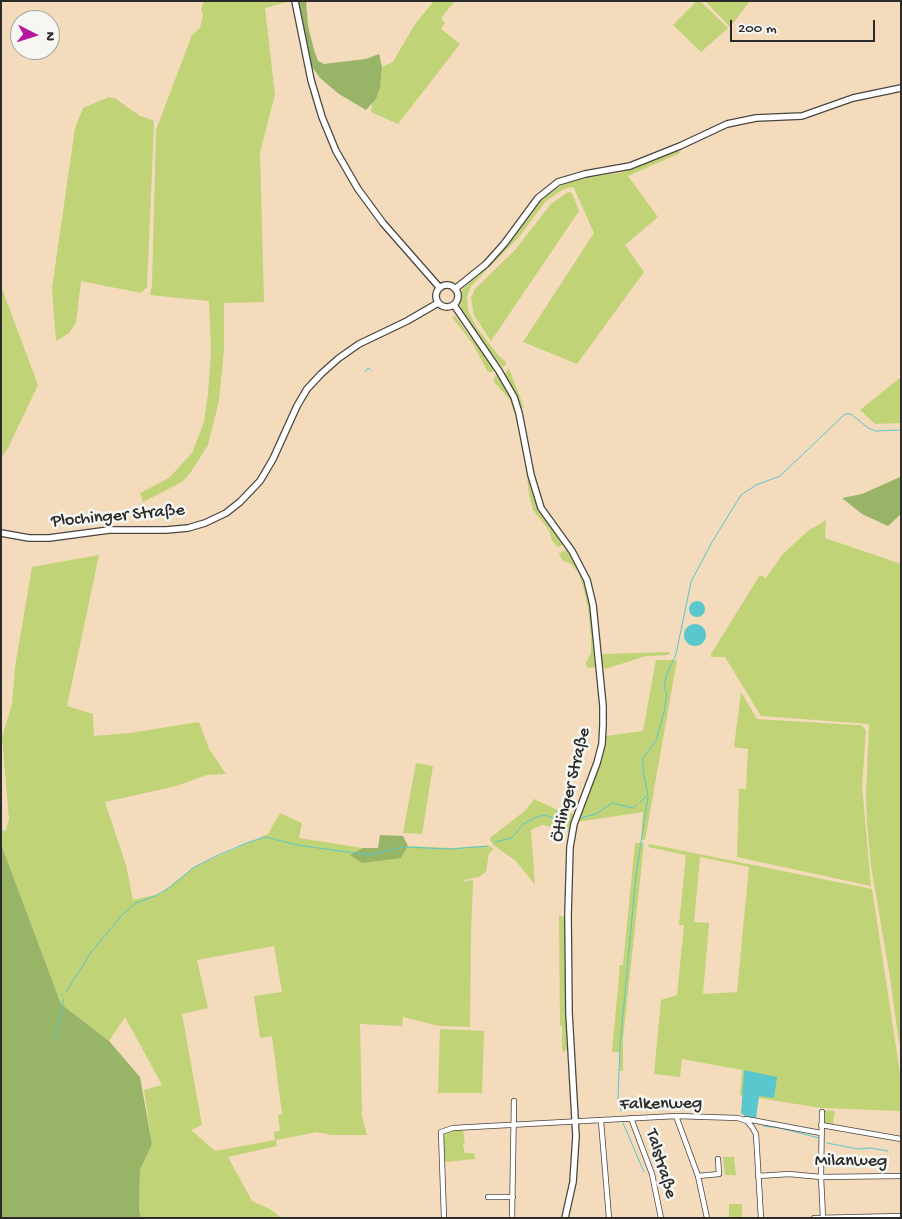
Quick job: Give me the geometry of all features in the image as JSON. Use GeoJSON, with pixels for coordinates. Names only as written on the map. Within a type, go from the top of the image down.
{"type":"FeatureCollection","features":[{"type":"Feature","properties":{"kind":"street"},"geometry":{"type":"LineString","coordinates":[[296,1],[311,80],[322,117],[336,151],[366,201],[440,288]]}},
{"type":"Feature","properties":{"kind":"street"},"geometry":{"type":"LineString","coordinates":[[455,289],[476,273],[495,254],[538,198],[549,188],[571,178],[630,166],[680,146],[727,124],[738,121],[802,116],[853,98],[901,88]]}},
{"type":"Feature","properties":{"kind":"street"},"geometry":{"type":"LineString","coordinates":[[447,285],[455,289],[458,298],[454,305],[445,307],[438,303],[436,297],[440,288],[447,285]]}},
{"type":"Feature","properties":{"kind":"street","name":"Plochinger Straße"},"geometry":{"type":"LineString","coordinates":[[1,533],[28,538],[49,538],[109,530],[166,530],[188,528],[226,513],[240,502],[260,481],[297,406],[307,389],[321,374],[359,344],[438,303]]}},
{"type":"Feature","properties":{"kind":"street","name":"Ötlinger Straße"},"geometry":{"type":"LineString","coordinates":[[454,305],[499,371],[514,397],[531,475],[541,508],[581,566],[587,580],[593,605],[603,706],[602,744],[597,763],[574,824],[570,847],[569,995],[576,1122],[575,1168],[565,1218]]}},
{"type":"Feature","properties":{"kind":"street"},"geometry":{"type":"LineString","coordinates":[[512,1218],[514,1101]]}},
{"type":"Feature","properties":{"kind":"street"},"geometry":{"type":"LineString","coordinates":[[822,1112],[821,1177],[823,1217]]}},
{"type":"Feature","properties":{"kind":"street"},"geometry":{"type":"LineString","coordinates":[[676,1116],[698,1176],[706,1218]]}},
{"type":"Feature","properties":{"kind":"street","name":"Falkenweg"},"geometry":{"type":"LineString","coordinates":[[444,1218],[441,1132],[454,1128],[676,1116],[738,1118],[747,1121],[756,1134],[758,1176]]}},
{"type":"Feature","properties":{"kind":"street","name":"Talstraße"},"geometry":{"type":"LineString","coordinates":[[631,1118],[652,1174],[661,1218]]}},
{"type":"Feature","properties":{"kind":"street"},"geometry":{"type":"LineString","coordinates":[[738,1118],[821,1133]]}},
{"type":"Feature","properties":{"kind":"street"},"geometry":{"type":"LineString","coordinates":[[601,1121],[609,1218]]}},
{"type":"Feature","properties":{"kind":"street"},"geometry":{"type":"LineString","coordinates":[[821,1125],[901,1139]]}},
{"type":"Feature","properties":{"kind":"street"},"geometry":{"type":"LineString","coordinates":[[698,1176],[719,1174],[718,1159]]}},
{"type":"Feature","properties":{"kind":"street","name":"Milanweg"},"geometry":{"type":"LineString","coordinates":[[800,1168],[800,1175]]}},
{"type":"Feature","properties":{"kind":"street","name":"Milanweg"},"geometry":{"type":"LineString","coordinates":[[758,1176],[789,1174],[821,1177],[901,1176]]}},
{"type":"Feature","properties":{"kind":"street"},"geometry":{"type":"LineString","coordinates":[[758,1176],[761,1218]]}},
{"type":"Feature","properties":{"kind":"street"},"geometry":{"type":"LineString","coordinates":[[488,1197],[513,1197]]}},
{"type":"Feature","properties":{"kind":"street"},"geometry":{"type":"LineString","coordinates":[[814,1218],[901,1216]]}},
{"type":"Feature","properties":{"kind":"green space"},"geometry":{"type":"Polygon","coordinates":[[[204,1],[291,1],[265,8],[275,95],[260,152],[264,302],[224,303],[224,350],[219,401],[208,445],[191,472],[182,482],[143,502],[140,493],[169,478],[192,453],[204,422],[208,393],[211,353],[209,301],[150,295],[152,286],[156,130],[192,35],[200,28],[203,15],[201,10],[204,1]]]}},
{"type":"Feature","properties":{"kind":"green space"},"geometry":{"type":"Polygon","coordinates":[[[298,1],[306,1],[308,26],[318,61],[324,64],[366,59],[379,54],[382,67],[380,88],[376,99],[366,110],[339,94],[320,78],[310,64],[298,1]]]}},
{"type":"Feature","properties":{"kind":"green space"},"geometry":{"type":"Polygon","coordinates":[[[434,1],[455,1],[441,18],[445,23],[441,29],[460,44],[398,124],[371,112],[371,105],[376,99],[380,88],[382,67],[393,62],[415,24],[434,1]]]}},
{"type":"Feature","properties":{"kind":"green space"},"geometry":{"type":"Polygon","coordinates":[[[697,1],[700,1],[728,28],[701,52],[673,25],[697,1]]]}},
{"type":"Feature","properties":{"kind":"green space"},"geometry":{"type":"Polygon","coordinates":[[[705,1],[750,1],[730,27],[705,1]]]}},
{"type":"Feature","properties":{"kind":"green space"},"geometry":{"type":"Polygon","coordinates":[[[109,97],[116,99],[140,116],[153,120],[154,123],[147,287],[141,293],[81,281],[76,323],[69,333],[56,341],[52,288],[75,128],[83,108],[109,97]]]}},
{"type":"Feature","properties":{"kind":"green space"},"geometry":{"type":"Polygon","coordinates":[[[678,149],[680,153],[628,176],[658,217],[625,245],[644,272],[577,364],[523,342],[594,233],[574,188],[570,187],[562,190],[546,201],[519,237],[471,286],[467,296],[468,310],[477,328],[506,362],[506,365],[502,367],[466,319],[459,304],[462,290],[505,246],[544,197],[562,185],[583,178],[620,173],[678,149]]]}},
{"type":"Feature","properties":{"kind":"green space"},"geometry":{"type":"Polygon","coordinates":[[[568,192],[572,193],[579,211],[491,341],[474,315],[471,298],[475,289],[515,250],[551,204],[568,192]]]}},
{"type":"Feature","properties":{"kind":"green space"},"geometry":{"type":"Polygon","coordinates":[[[1,286],[38,385],[7,450],[1,458],[1,286]]]}},
{"type":"Feature","properties":{"kind":"green space"},"geometry":{"type":"Polygon","coordinates":[[[455,316],[494,369],[493,372],[488,372],[473,344],[452,317],[455,316]]]}},
{"type":"Feature","properties":{"kind":"green space"},"geometry":{"type":"Polygon","coordinates":[[[509,368],[524,408],[520,407],[505,374],[509,368]]]}},
{"type":"Feature","properties":{"kind":"green space"},"geometry":{"type":"Polygon","coordinates":[[[496,375],[499,376],[508,389],[515,407],[531,489],[539,510],[563,545],[558,547],[552,541],[549,530],[533,510],[515,415],[510,400],[493,381],[496,375]]]}},
{"type":"Feature","properties":{"kind":"green space"},"geometry":{"type":"Polygon","coordinates":[[[901,377],[901,423],[875,424],[860,410],[901,377]]]}},
{"type":"Feature","properties":{"kind":"green space"},"geometry":{"type":"Polygon","coordinates":[[[900,477],[901,514],[888,526],[862,514],[842,498],[862,494],[900,477]]]}},
{"type":"Feature","properties":{"kind":"green space"},"geometry":{"type":"Polygon","coordinates":[[[826,520],[825,538],[901,564],[901,1040],[899,1043],[871,866],[866,794],[869,724],[761,716],[725,657],[711,657],[711,654],[760,575],[766,578],[782,555],[808,531],[826,520]]]}},
{"type":"Feature","properties":{"kind":"green space"},"geometry":{"type":"Polygon","coordinates":[[[568,549],[582,573],[587,589],[595,667],[589,668],[586,666],[591,653],[591,637],[588,608],[583,586],[578,572],[571,564],[562,560],[559,553],[568,549]]]}},
{"type":"Feature","properties":{"kind":"green space"},"geometry":{"type":"Polygon","coordinates":[[[99,555],[67,706],[93,714],[94,736],[130,733],[199,722],[209,749],[226,774],[207,775],[176,786],[105,802],[126,865],[133,900],[160,894],[194,867],[268,834],[280,813],[302,823],[299,838],[363,848],[351,855],[401,858],[408,846],[451,848],[489,846],[494,849],[489,853],[486,872],[479,877],[464,880],[465,883],[466,881],[473,880],[470,1027],[439,1026],[403,1017],[402,1026],[360,1024],[362,1116],[367,1135],[331,1135],[317,1132],[276,1140],[277,1146],[228,1157],[252,1201],[270,1209],[281,1218],[141,1218],[139,1209],[140,1170],[152,1144],[144,1090],[162,1085],[125,1017],[109,1041],[61,1004],[1,844],[1,833],[6,830],[9,819],[2,737],[12,704],[15,667],[32,567],[99,555]],[[274,946],[197,960],[208,1008],[182,1014],[202,1125],[191,1130],[215,1151],[275,1140],[274,1132],[280,1131],[278,1115],[282,1114],[272,1036],[260,1038],[254,996],[282,992],[274,946]]]}},
{"type":"Feature","properties":{"kind":"green space"},"geometry":{"type":"Polygon","coordinates":[[[670,652],[668,655],[646,656],[605,669],[602,665],[601,654],[670,652]]]}},
{"type":"Feature","properties":{"kind":"green space"},"geometry":{"type":"Polygon","coordinates":[[[656,660],[677,660],[645,840],[641,840],[643,812],[577,822],[599,768],[606,736],[643,731],[656,660]]]}},
{"type":"Feature","properties":{"kind":"green space"},"geometry":{"type":"Polygon","coordinates":[[[741,692],[757,719],[861,725],[866,730],[862,786],[871,886],[737,857],[739,789],[746,789],[748,749],[734,747],[741,692]]]}},
{"type":"Feature","properties":{"kind":"green space"},"geometry":{"type":"Polygon","coordinates":[[[416,763],[433,766],[422,834],[403,833],[416,763]]]}},
{"type":"Feature","properties":{"kind":"green space"},"geometry":{"type":"Polygon","coordinates":[[[534,799],[564,813],[573,814],[569,831],[542,825],[531,830],[535,885],[516,861],[493,845],[490,840],[491,837],[526,810],[534,799]]]}},
{"type":"Feature","properties":{"kind":"green space"},"geometry":{"type":"Polygon","coordinates":[[[380,835],[403,836],[408,846],[401,858],[362,863],[350,855],[363,848],[378,848],[380,835]]]}},
{"type":"Feature","properties":{"kind":"green space"},"geometry":{"type":"Polygon","coordinates":[[[635,843],[644,843],[623,1039],[623,1071],[620,1071],[620,1052],[612,1052],[620,965],[623,965],[635,843]]]}},
{"type":"Feature","properties":{"kind":"green space"},"geometry":{"type":"Polygon","coordinates":[[[1,844],[61,1004],[109,1041],[140,1077],[152,1144],[140,1170],[139,1209],[141,1218],[1,1218],[1,844]]]}},
{"type":"Feature","properties":{"kind":"green space"},"geometry":{"type":"Polygon","coordinates":[[[649,844],[872,889],[901,1080],[901,1111],[821,1108],[740,1095],[742,1070],[682,1059],[680,1077],[654,1074],[661,1000],[677,995],[684,925],[679,925],[686,855],[648,847],[649,844]],[[700,857],[694,922],[709,923],[703,994],[737,992],[749,867],[700,857]]]}},
{"type":"Feature","properties":{"kind":"green space"},"geometry":{"type":"Polygon","coordinates":[[[559,915],[566,918],[568,1037],[567,1050],[563,1052],[562,1026],[560,1025],[559,915]]]}},
{"type":"Feature","properties":{"kind":"green space"},"geometry":{"type":"Polygon","coordinates":[[[440,1029],[484,1031],[482,1093],[438,1093],[440,1029]]]}},
{"type":"Feature","properties":{"kind":"green space"},"geometry":{"type":"Polygon","coordinates":[[[823,1110],[835,1111],[833,1124],[822,1122],[823,1110]]]}},
{"type":"Feature","properties":{"kind":"green space"},"geometry":{"type":"Polygon","coordinates":[[[463,1130],[465,1153],[474,1153],[475,1159],[445,1162],[443,1133],[463,1130]]]}},
{"type":"Feature","properties":{"kind":"green space"},"geometry":{"type":"Polygon","coordinates":[[[723,1157],[734,1157],[736,1175],[725,1175],[723,1157]]]}},
{"type":"Feature","properties":{"kind":"green space"},"geometry":{"type":"Polygon","coordinates":[[[729,1204],[742,1204],[742,1218],[729,1218],[729,1204]]]}},
{"type":"Feature","properties":{"kind":"water"},"geometry":{"type":"Polygon","coordinates":[[[697,601],[703,603],[705,609],[703,615],[697,617],[691,615],[689,609],[691,603],[697,601]]]}},
{"type":"Feature","properties":{"kind":"water"},"geometry":{"type":"Polygon","coordinates":[[[695,624],[703,627],[706,635],[703,643],[695,646],[687,643],[684,635],[687,627],[695,624]]]}},
{"type":"Feature","properties":{"kind":"water"},"geometry":{"type":"Polygon","coordinates":[[[744,1070],[777,1077],[774,1098],[759,1096],[756,1118],[745,1116],[741,1113],[744,1070]]]}},
{"type":"Feature","properties":{"kind":"waterway"},"geometry":{"type":"LineString","coordinates":[[365,372],[368,368],[371,370]]}},
{"type":"Feature","properties":{"kind":"waterway"},"geometry":{"type":"LineString","coordinates":[[640,802],[648,795],[643,771],[643,758],[656,741],[664,712],[667,694],[664,688],[666,676],[676,654],[691,582],[712,542],[741,495],[756,485],[780,476],[845,414],[851,414],[868,428],[876,431],[901,430]]}},
{"type":"Feature","properties":{"kind":"waterway"},"geometry":{"type":"LineString","coordinates":[[621,1111],[618,1098],[620,1046],[636,875],[648,797]]}},
{"type":"Feature","properties":{"kind":"waterway"},"geometry":{"type":"LineString","coordinates":[[581,818],[596,814],[612,803],[633,808],[637,805]]}},
{"type":"Feature","properties":{"kind":"waterway"},"geometry":{"type":"LineString","coordinates":[[495,842],[512,838],[523,824],[537,817],[545,815],[561,821],[569,821]]}},
{"type":"Feature","properties":{"kind":"waterway"},"geometry":{"type":"LineString","coordinates":[[66,992],[92,951],[123,914],[136,903],[169,888],[193,868],[249,842],[266,837],[297,845],[369,855],[403,847],[451,849],[488,846]]}},
{"type":"Feature","properties":{"kind":"waterway"},"geometry":{"type":"LineString","coordinates":[[55,1039],[64,998]]}},
{"type":"Feature","properties":{"kind":"waterway"},"geometry":{"type":"LineString","coordinates":[[623,1123],[644,1172]]}},
{"type":"Feature","properties":{"kind":"waterway"},"geometry":{"type":"LineString","coordinates":[[763,1126],[780,1128],[819,1138]]}},
{"type":"Feature","properties":{"kind":"waterway"},"geometry":{"type":"LineString","coordinates":[[827,1143],[858,1149],[870,1148],[888,1151]]}}]}
